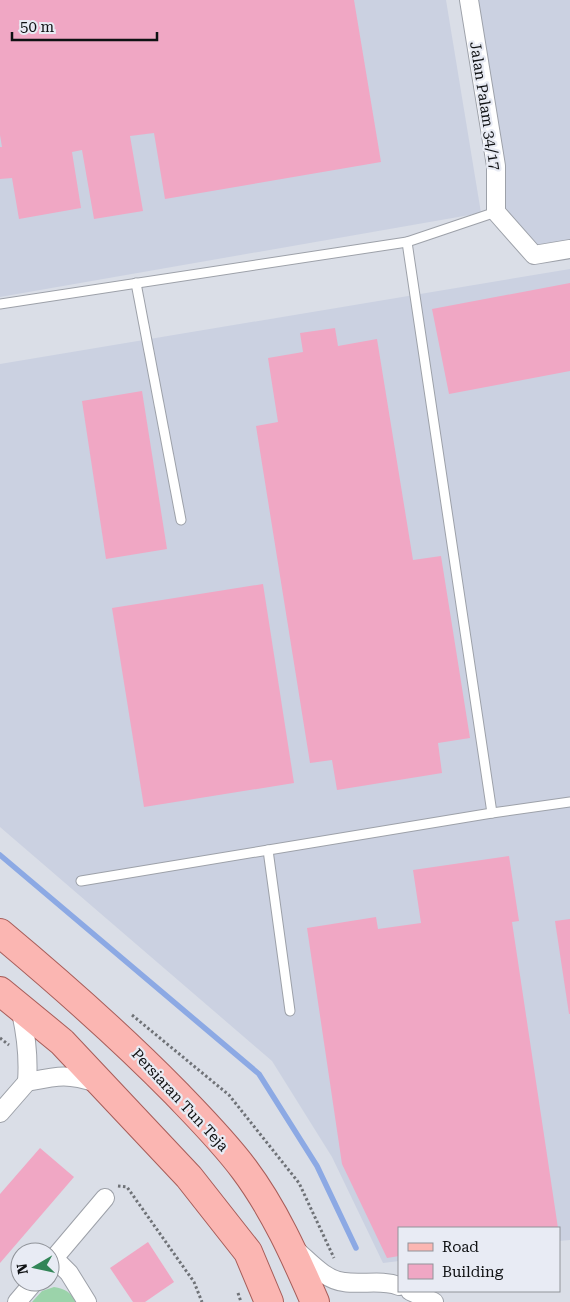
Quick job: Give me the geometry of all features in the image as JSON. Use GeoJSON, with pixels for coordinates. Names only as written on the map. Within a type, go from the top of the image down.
{"type":"FeatureCollection","features":[{"type":"Feature","properties":{"kind":"main road","name":"Persiaran Tun Teja"},"geometry":{"type":"LineString","coordinates":[[0,933],[86,1006],[196,1114],[244,1170],[290,1245],[315,1302]]}},
{"type":"Feature","properties":{"kind":"main road"},"geometry":{"type":"LineString","coordinates":[[10,999],[62,1042],[189,1177],[248,1252],[269,1302]]}},
{"type":"Feature","properties":{"kind":"street","name":"Jalan Palam 34/17"},"geometry":{"type":"LineString","coordinates":[[469,0],[496,166],[496,212]]}},
{"type":"Feature","properties":{"kind":"street"},"geometry":{"type":"LineString","coordinates":[[496,212],[534,255],[570,249]]}},
{"type":"Feature","properties":{"kind":"street"},"geometry":{"type":"LineString","coordinates":[[10,999],[27,1045],[27,1082]]}},
{"type":"Feature","properties":{"kind":"street"},"geometry":{"type":"LineString","coordinates":[[0,1113],[27,1082],[61,1075],[75,1076],[105,1086]]}},
{"type":"Feature","properties":{"kind":"street"},"geometry":{"type":"LineString","coordinates":[[60,1251],[105,1198]]}},
{"type":"Feature","properties":{"kind":"street"},"geometry":{"type":"LineString","coordinates":[[290,1245],[313,1266],[333,1279],[345,1282],[389,1283],[398,1286]]}},
{"type":"Feature","properties":{"kind":"street"},"geometry":{"type":"LineString","coordinates":[[60,1267],[69,1273],[87,1302]]}},
{"type":"Feature","properties":{"kind":"street"},"geometry":{"type":"LineString","coordinates":[[17,1302],[26,1292]]}},
{"type":"Feature","properties":{"kind":"street"},"geometry":{"type":"LineString","coordinates":[[412,1292],[434,1302]]}},
{"type":"Feature","properties":{"kind":"lane"},"geometry":{"type":"LineString","coordinates":[[0,304],[407,242],[496,212]]}},
{"type":"Feature","properties":{"kind":"lane"},"geometry":{"type":"LineString","coordinates":[[407,242],[492,813]]}},
{"type":"Feature","properties":{"kind":"lane"},"geometry":{"type":"LineString","coordinates":[[136,283],[180,520]]}},
{"type":"Feature","properties":{"kind":"lane"},"geometry":{"type":"LineString","coordinates":[[82,881],[492,813],[570,802]]}},
{"type":"Feature","properties":{"kind":"lane"},"geometry":{"type":"LineString","coordinates":[[268,850],[290,1011]]}},
{"type":"Feature","properties":{"kind":"path"},"geometry":{"type":"LineString","coordinates":[[105,1198],[114,1188],[127,1187],[194,1282],[202,1302]]}},
{"type":"Feature","properties":{"kind":"path"},"geometry":{"type":"LineString","coordinates":[[236,1287],[241,1302]]}},
{"type":"Feature","properties":{"kind":"shaded area"},"geometry":{"type":"Polygon","coordinates":[[[0,0],[446,0],[481,213],[0,297],[0,0]]]}},
{"type":"Feature","properties":{"kind":"shaded area"},"geometry":{"type":"Polygon","coordinates":[[[478,0],[570,0],[570,242],[540,247],[504,208],[503,164],[478,0]]]}},
{"type":"Feature","properties":{"kind":"shaded area"},"geometry":{"type":"Polygon","coordinates":[[[570,269],[570,1240],[560,1241],[560,1227],[398,1227],[398,1261],[383,1263],[332,1157],[272,1061],[0,827],[0,364],[570,269]]]}},
{"type":"Feature","properties":{"kind":"green space"},"geometry":{"type":"Polygon","coordinates":[[[60,1289],[72,1296],[76,1302],[32,1302],[41,1292],[60,1292],[60,1289]]]}},
{"type":"Feature","properties":{"kind":"building"},"geometry":{"type":"Polygon","coordinates":[[[0,0],[354,0],[381,162],[165,199],[154,133],[130,136],[143,211],[94,219],[82,150],[72,152],[81,208],[19,219],[12,178],[0,179],[0,147],[2,147],[0,135],[0,0]]]}},
{"type":"Feature","properties":{"kind":"building"},"geometry":{"type":"Polygon","coordinates":[[[570,283],[570,371],[449,394],[432,309],[570,283]]]}},
{"type":"Feature","properties":{"kind":"building"},"geometry":{"type":"Polygon","coordinates":[[[335,328],[338,346],[377,339],[413,560],[441,556],[470,738],[438,743],[442,773],[337,790],[332,760],[310,763],[256,426],[278,422],[268,358],[303,352],[300,333],[335,328]]]}},
{"type":"Feature","properties":{"kind":"building"},"geometry":{"type":"Polygon","coordinates":[[[142,391],[167,549],[106,559],[82,401],[142,391]]]}},
{"type":"Feature","properties":{"kind":"building"},"geometry":{"type":"Polygon","coordinates":[[[263,584],[294,783],[144,807],[112,608],[263,584]]]}},
{"type":"Feature","properties":{"kind":"building"},"geometry":{"type":"Polygon","coordinates":[[[509,856],[519,921],[512,922],[558,1227],[398,1227],[398,1256],[387,1258],[342,1164],[307,928],[376,917],[378,929],[421,923],[413,870],[509,856]]]}},
{"type":"Feature","properties":{"kind":"building"},"geometry":{"type":"Polygon","coordinates":[[[570,919],[570,1014],[569,1014],[555,921],[570,919]]]}},
{"type":"Feature","properties":{"kind":"building"},"geometry":{"type":"Polygon","coordinates":[[[40,1148],[74,1177],[18,1242],[10,1242],[10,1251],[0,1263],[0,1194],[40,1148]]]}},
{"type":"Feature","properties":{"kind":"building"},"geometry":{"type":"Polygon","coordinates":[[[148,1242],[174,1282],[145,1302],[133,1302],[110,1268],[148,1242]]]}},
{"type":"Feature","properties":{"kind":"waterway"},"geometry":{"type":"LineString","coordinates":[[0,855],[259,1074],[317,1166],[356,1248]]}}]}
